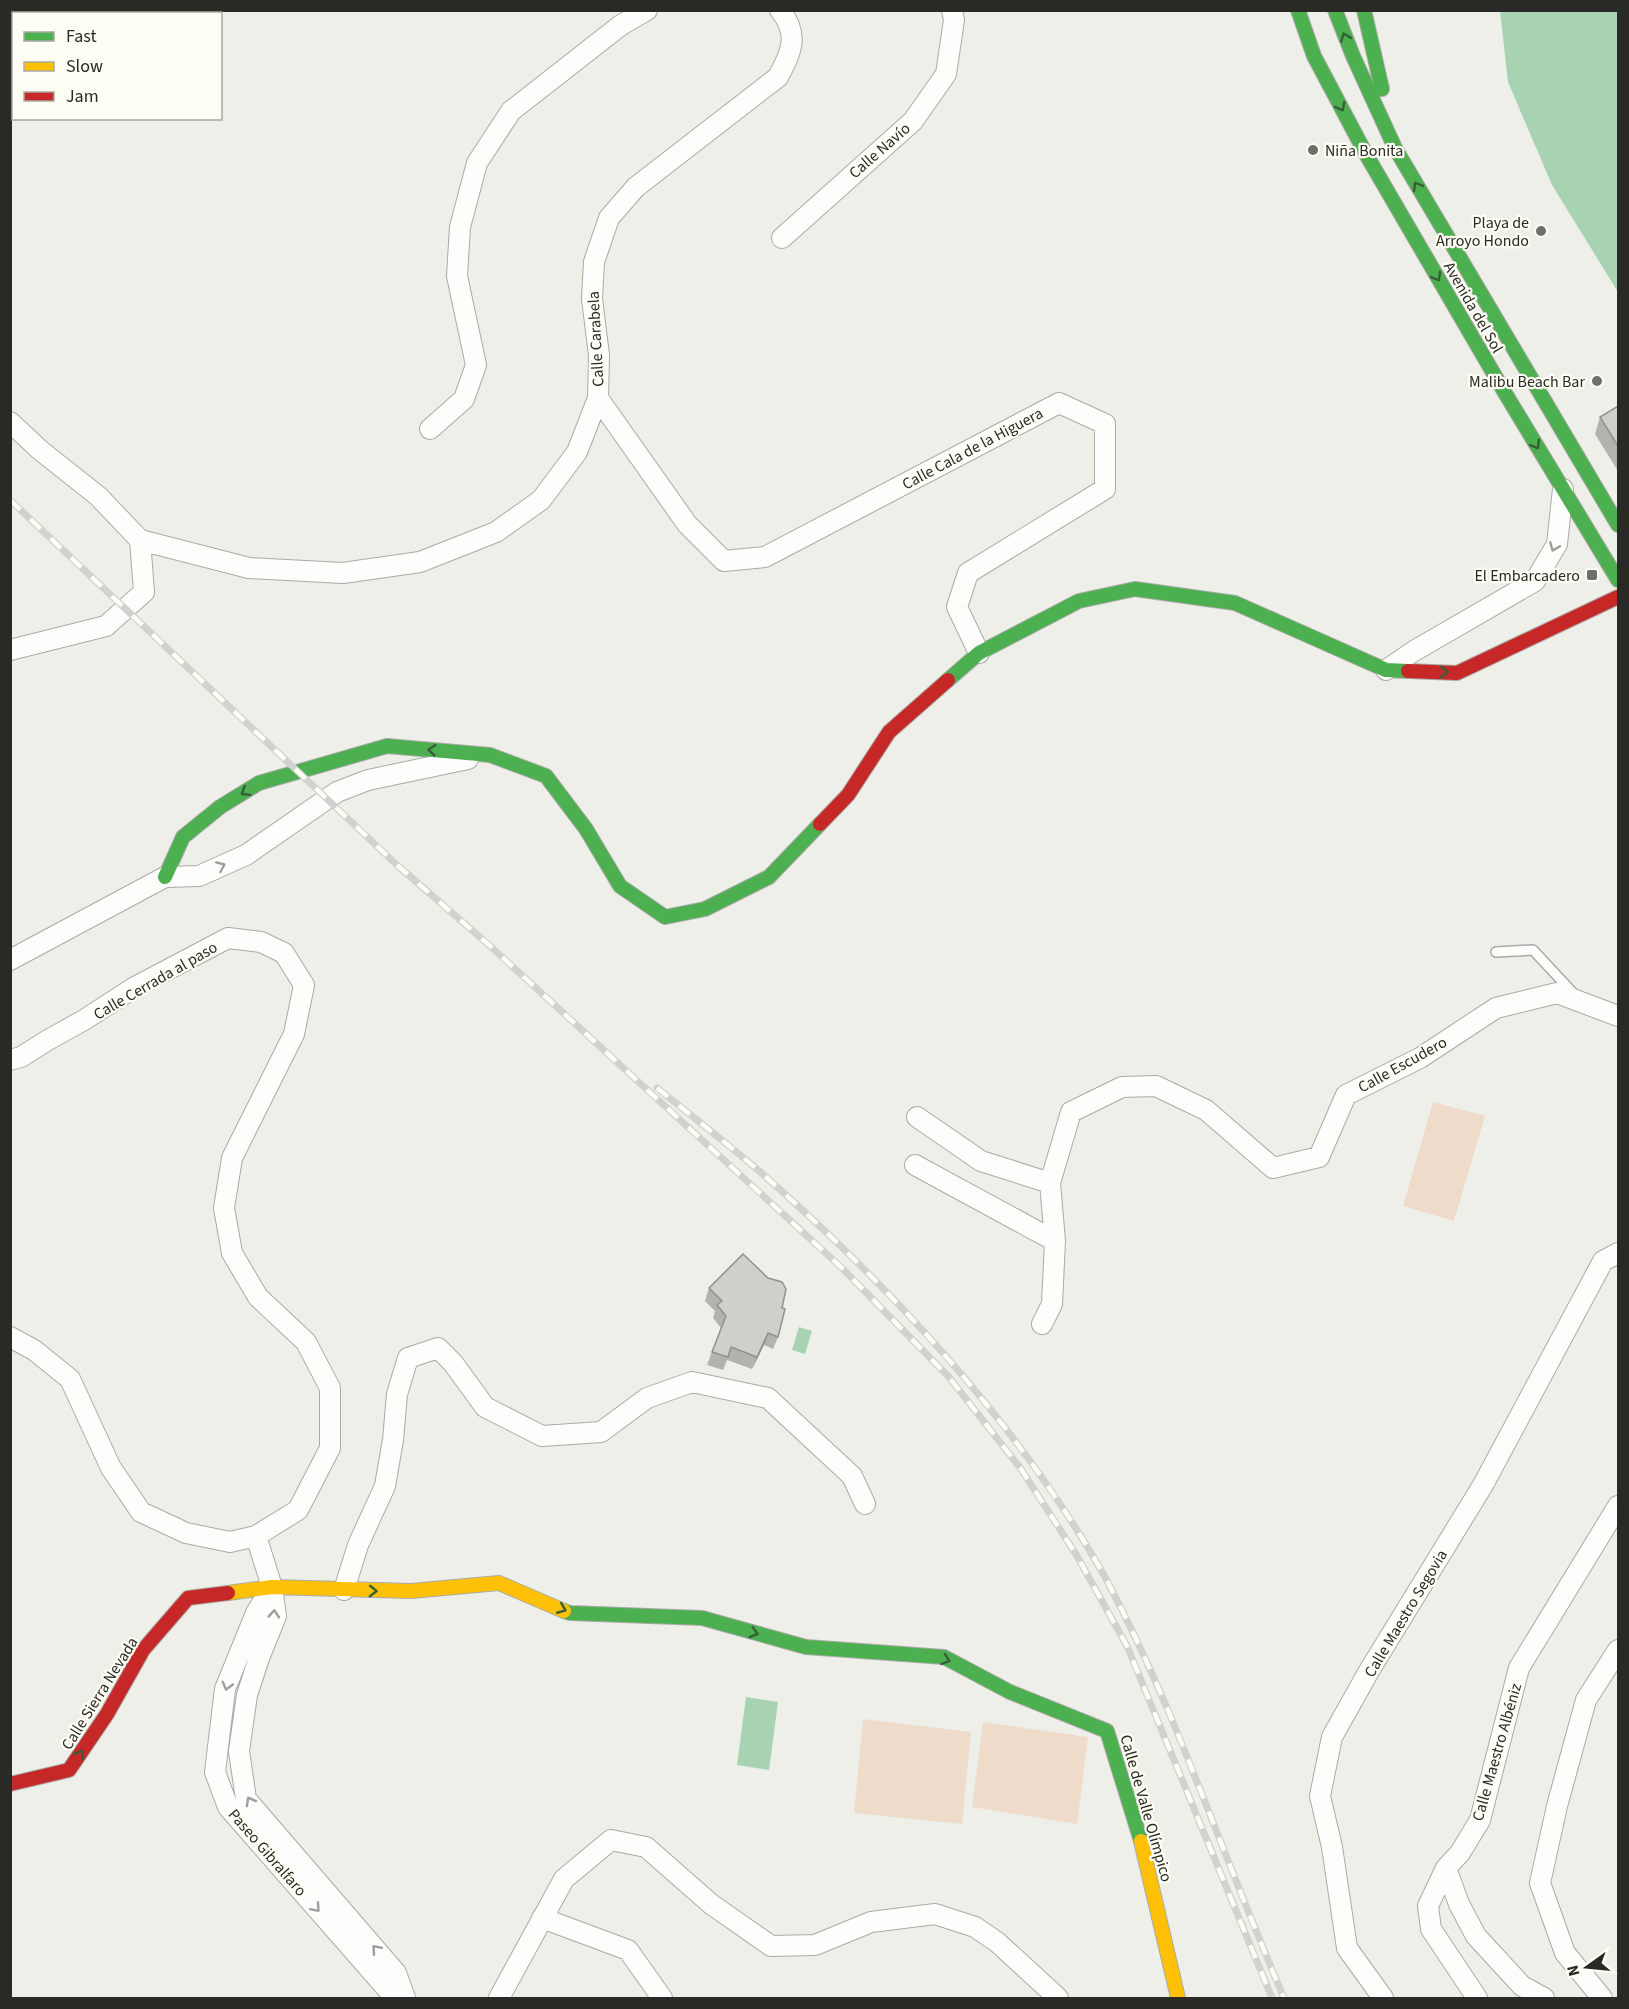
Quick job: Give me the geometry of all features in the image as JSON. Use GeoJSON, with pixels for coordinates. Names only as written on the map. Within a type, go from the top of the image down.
{"type":"FeatureCollection","features":[{"type":"Feature","properties":{"kind":"street"},"geometry":{"type":"LineString","coordinates":[[430,429],[464,399],[476,365],[457,276],[460,227],[477,163],[511,111],[621,25],[647,10]]}},
{"type":"Feature","properties":{"kind":"street","name":"Calle Carabela"},"geometry":{"type":"LineString","coordinates":[[140,540],[249,568],[343,573],[420,562],[496,532],[541,500],[577,452],[598,398],[599,355],[592,299],[594,262],[609,218],[636,187],[778,77],[791,53],[792,35],[786,18],[780,10]]}},
{"type":"Feature","properties":{"kind":"street","name":"Calle Navío"},"geometry":{"type":"LineString","coordinates":[[782,237],[913,121],[946,74],[954,20],[952,10]]}},
{"type":"Feature","properties":{"kind":"street"},"geometry":{"type":"LineString","coordinates":[[1287,10],[1314,56]]}},
{"type":"Feature","properties":{"kind":"street","name":"Avenida del Sol"},"geometry":{"type":"LineString","coordinates":[[1298,10],[1314,56],[1367,156],[1505,393],[1618,580]]}},
{"type":"Feature","properties":{"kind":"street","name":"Avenida del Sol"},"geometry":{"type":"LineString","coordinates":[[1335,10],[1353,56],[1395,148],[1618,525]]}},
{"type":"Feature","properties":{"kind":"street"},"geometry":{"type":"LineString","coordinates":[[1364,10],[1395,148]]}},
{"type":"Feature","properties":{"kind":"street","name":"Calle Cala de la Higuera"},"geometry":{"type":"LineString","coordinates":[[598,398],[687,524],[724,561],[765,557],[1059,403],[1105,424],[1105,489],[968,573],[957,607],[979,653]]}},
{"type":"Feature","properties":{"kind":"street"},"geometry":{"type":"LineString","coordinates":[[10,422],[40,450],[98,496],[140,540],[144,592],[106,626],[10,650]]}},
{"type":"Feature","properties":{"kind":"street"},"geometry":{"type":"LineString","coordinates":[[1386,670],[1414,651],[1535,581],[1557,544],[1563,489]]}},
{"type":"Feature","properties":{"kind":"street"},"geometry":{"type":"LineString","coordinates":[[165,877],[183,837],[220,807],[260,783],[387,746],[490,755],[546,776],[586,829],[620,886],[664,917],[705,909],[769,878],[848,795],[889,732],[979,653],[1079,601],[1135,589],[1235,603],[1386,670],[1457,673],[1618,597]]}},
{"type":"Feature","properties":{"kind":"street"},"geometry":{"type":"LineString","coordinates":[[10,960],[165,877],[199,876],[246,855],[337,792],[368,780],[490,755]]}},
{"type":"Feature","properties":{"kind":"street","name":"Calle Cerrada al paso"},"geometry":{"type":"LineString","coordinates":[[10,1060],[21,1057],[135,987],[228,938],[261,942],[284,953],[304,986],[294,1034],[232,1158],[224,1208],[232,1253],[258,1297],[306,1342],[330,1388],[330,1448],[298,1510],[256,1536]]}},
{"type":"Feature","properties":{"kind":"street","name":"Calle Escudero"},"geometry":{"type":"LineString","coordinates":[[1042,1324],[1052,1304],[1056,1241],[1050,1183],[1071,1112],[1122,1087],[1156,1086],[1206,1110],[1273,1168],[1319,1157],[1346,1095],[1420,1058],[1496,1008],[1557,993],[1583,1004]]}},
{"type":"Feature","properties":{"kind":"street"},"geometry":{"type":"LineString","coordinates":[[1583,1004],[1618,1016]]}},
{"type":"Feature","properties":{"kind":"street"},"geometry":{"type":"LineString","coordinates":[[917,1117],[981,1161],[1050,1183]]}},
{"type":"Feature","properties":{"kind":"street"},"geometry":{"type":"LineString","coordinates":[[915,1165],[1056,1241]]}},
{"type":"Feature","properties":{"kind":"street","name":"Calle Maestro Segovia"},"geometry":{"type":"LineString","coordinates":[[1383,1998],[1347,1948],[1332,1847],[1320,1796],[1332,1737],[1369,1671],[1483,1485],[1603,1261],[1618,1253]]}},
{"type":"Feature","properties":{"kind":"street"},"geometry":{"type":"LineString","coordinates":[[10,1337],[34,1350],[70,1379],[111,1468],[141,1512],[186,1533],[230,1542],[256,1536],[272,1587]]}},
{"type":"Feature","properties":{"kind":"street"},"geometry":{"type":"LineString","coordinates":[[344,1590],[358,1545],[385,1486],[393,1440],[397,1394],[408,1358],[438,1348],[453,1363],[485,1407],[542,1436],[601,1431],[647,1398],[692,1382],[768,1398],[852,1476],[865,1504]]}},
{"type":"Feature","properties":{"kind":"street","name":"Calle Maestro Albéniz"},"geometry":{"type":"LineString","coordinates":[[1477,1998],[1431,1929],[1428,1906],[1446,1868],[1460,1853],[1480,1820],[1519,1668],[1618,1506]]}},
{"type":"Feature","properties":{"kind":"street","name":"Calle de Valle Olímpico"},"geometry":{"type":"LineString","coordinates":[[272,1587],[411,1591],[499,1583],[570,1613],[702,1618],[806,1647],[944,1657],[1010,1692],[1107,1731],[1138,1827],[1178,1998]]}},
{"type":"Feature","properties":{"kind":"street","name":"Calle Sierra Nevada"},"geometry":{"type":"LineString","coordinates":[[10,1784],[69,1770],[107,1714],[143,1650],[188,1598],[272,1587]]}},
{"type":"Feature","properties":{"kind":"street","name":"Paseo Gibralfaro"},"geometry":{"type":"LineString","coordinates":[[272,1587],[256,1613],[225,1689],[215,1772],[228,1807],[395,1998]]}},
{"type":"Feature","properties":{"kind":"street","name":"Paseo Gibralfaro"},"geometry":{"type":"LineString","coordinates":[[272,1587],[276,1616],[247,1695],[238,1751],[246,1799],[396,1973],[405,1998]]}},
{"type":"Feature","properties":{"kind":"street"},"geometry":{"type":"LineString","coordinates":[[1602,1998],[1565,1953],[1540,1883],[1557,1806],[1586,1700],[1618,1650]]}},
{"type":"Feature","properties":{"kind":"street"},"geometry":{"type":"LineString","coordinates":[[499,1998],[564,1879],[611,1840],[646,1847],[711,1905],[771,1946],[815,1945],[871,1922],[935,1914],[975,1927],[990,1937],[1058,1998]]}},
{"type":"Feature","properties":{"kind":"street"},"geometry":{"type":"LineString","coordinates":[[1446,1868],[1476,1936],[1522,1986],[1544,1998]]}},
{"type":"Feature","properties":{"kind":"street"},"geometry":{"type":"LineString","coordinates":[[542,1918],[628,1950],[662,1998]]}},
{"type":"Feature","properties":{"kind":"lane"},"geometry":{"type":"LineString","coordinates":[[1496,952],[1533,950],[1583,1004]]}},
{"type":"Feature","properties":{"kind":"shaded area"},"geometry":{"type":"Polygon","coordinates":[[[1500,11],[1618,11],[1618,292],[1552,185],[1508,82],[1500,11]]]}},
{"type":"Feature","properties":{"kind":"shaded area"},"geometry":{"type":"Polygon","coordinates":[[[1433,1102],[1485,1116],[1454,1221],[1403,1206],[1433,1102]]]}},
{"type":"Feature","properties":{"kind":"shaded area"},"geometry":{"type":"Polygon","coordinates":[[[799,1327],[812,1331],[805,1354],[792,1350],[799,1327]]]}},
{"type":"Feature","properties":{"kind":"shaded area"},"geometry":{"type":"Polygon","coordinates":[[[746,1697],[778,1702],[769,1770],[737,1765],[746,1697]]]}},
{"type":"Feature","properties":{"kind":"shaded area"},"geometry":{"type":"Polygon","coordinates":[[[863,1719],[971,1732],[962,1824],[854,1813],[863,1719]]]}},
{"type":"Feature","properties":{"kind":"shaded area"},"geometry":{"type":"Polygon","coordinates":[[[983,1722],[1088,1737],[1077,1824],[972,1807],[983,1722]]]}},
{"type":"Feature","properties":{"kind":"building"},"geometry":{"type":"Polygon","coordinates":[[[1618,406],[1618,446],[1600,417],[1618,406]]]}},
{"type":"Feature","properties":{"kind":"building"},"geometry":{"type":"Polygon","coordinates":[[[743,1254],[768,1278],[782,1282],[786,1289],[782,1308],[785,1309],[778,1337],[768,1333],[757,1357],[731,1347],[728,1357],[712,1352],[726,1316],[717,1305],[722,1301],[709,1288],[743,1254]]]}},
{"type":"Feature","properties":{"kind":"railway"},"geometry":{"type":"LineString","coordinates":[[10,500],[397,865],[489,945],[842,1268],[948,1376],[1021,1469],[1077,1556],[1127,1646],[1272,1998]]}},
{"type":"Feature","properties":{"kind":"railway"},"geometry":{"type":"LineString","coordinates":[[657,1088],[758,1170],[807,1214],[903,1309],[992,1411],[1071,1520],[1105,1577],[1139,1645],[1170,1715],[1284,1998]]}},
{"type":"Feature","properties":{"kind":"traffic: fast"},"geometry":{"type":"LineString","coordinates":[[1298,10],[1314,56],[1367,156],[1505,393],[1618,580]]}},
{"type":"Feature","properties":{"kind":"traffic: fast"},"geometry":{"type":"LineString","coordinates":[[1335,10],[1353,56],[1395,148],[1618,525]]}},
{"type":"Feature","properties":{"kind":"traffic: fast"},"geometry":{"type":"LineString","coordinates":[[1364,10],[1382,89]]}},
{"type":"Feature","properties":{"kind":"traffic: fast"},"geometry":{"type":"LineString","coordinates":[[948,680],[979,653],[1079,601],[1135,589],[1235,603],[1386,670],[1408,671]]}},
{"type":"Feature","properties":{"kind":"traffic: fast"},"geometry":{"type":"LineString","coordinates":[[165,877],[183,837],[220,807],[259,783],[387,746],[490,755],[546,776],[586,829],[620,886],[665,917],[705,909],[769,877],[820,824]]}},
{"type":"Feature","properties":{"kind":"traffic: fast"},"geometry":{"type":"LineString","coordinates":[[564,1611],[702,1618],[806,1647],[944,1657],[1010,1692],[1107,1731],[1141,1841]]}},
{"type":"Feature","properties":{"kind":"traffic: slow"},"geometry":{"type":"LineString","coordinates":[[228,1593],[272,1587],[411,1591],[499,1583],[564,1611]]}},
{"type":"Feature","properties":{"kind":"traffic: slow"},"geometry":{"type":"LineString","coordinates":[[1141,1841],[1178,1998]]}},
{"type":"Feature","properties":{"kind":"traffic: jam"},"geometry":{"type":"LineString","coordinates":[[1408,671],[1457,673],[1618,597]]}},
{"type":"Feature","properties":{"kind":"traffic: jam"},"geometry":{"type":"LineString","coordinates":[[820,824],[848,795],[889,732],[948,680]]}},
{"type":"Feature","properties":{"kind":"traffic: jam"},"geometry":{"type":"LineString","coordinates":[[10,1784],[69,1770],[107,1714],[143,1650],[188,1598],[228,1593]]}},
{"type":"Feature","properties":{"kind":"place","name":"Niña Bonita"},"geometry":{"type":"Point","coordinates":[1313,150]}},
{"type":"Feature","properties":{"kind":"place","name":"Playa de Arroyo Hondo"},"geometry":{"type":"Point","coordinates":[1541,231]}},
{"type":"Feature","properties":{"kind":"place","name":"Malibu Beach Bar"},"geometry":{"type":"Point","coordinates":[1597,381]}},
{"type":"Feature","properties":{"kind":"place","name":"El Embarcadero"},"geometry":{"type":"Point","coordinates":[1592,575]}}]}
